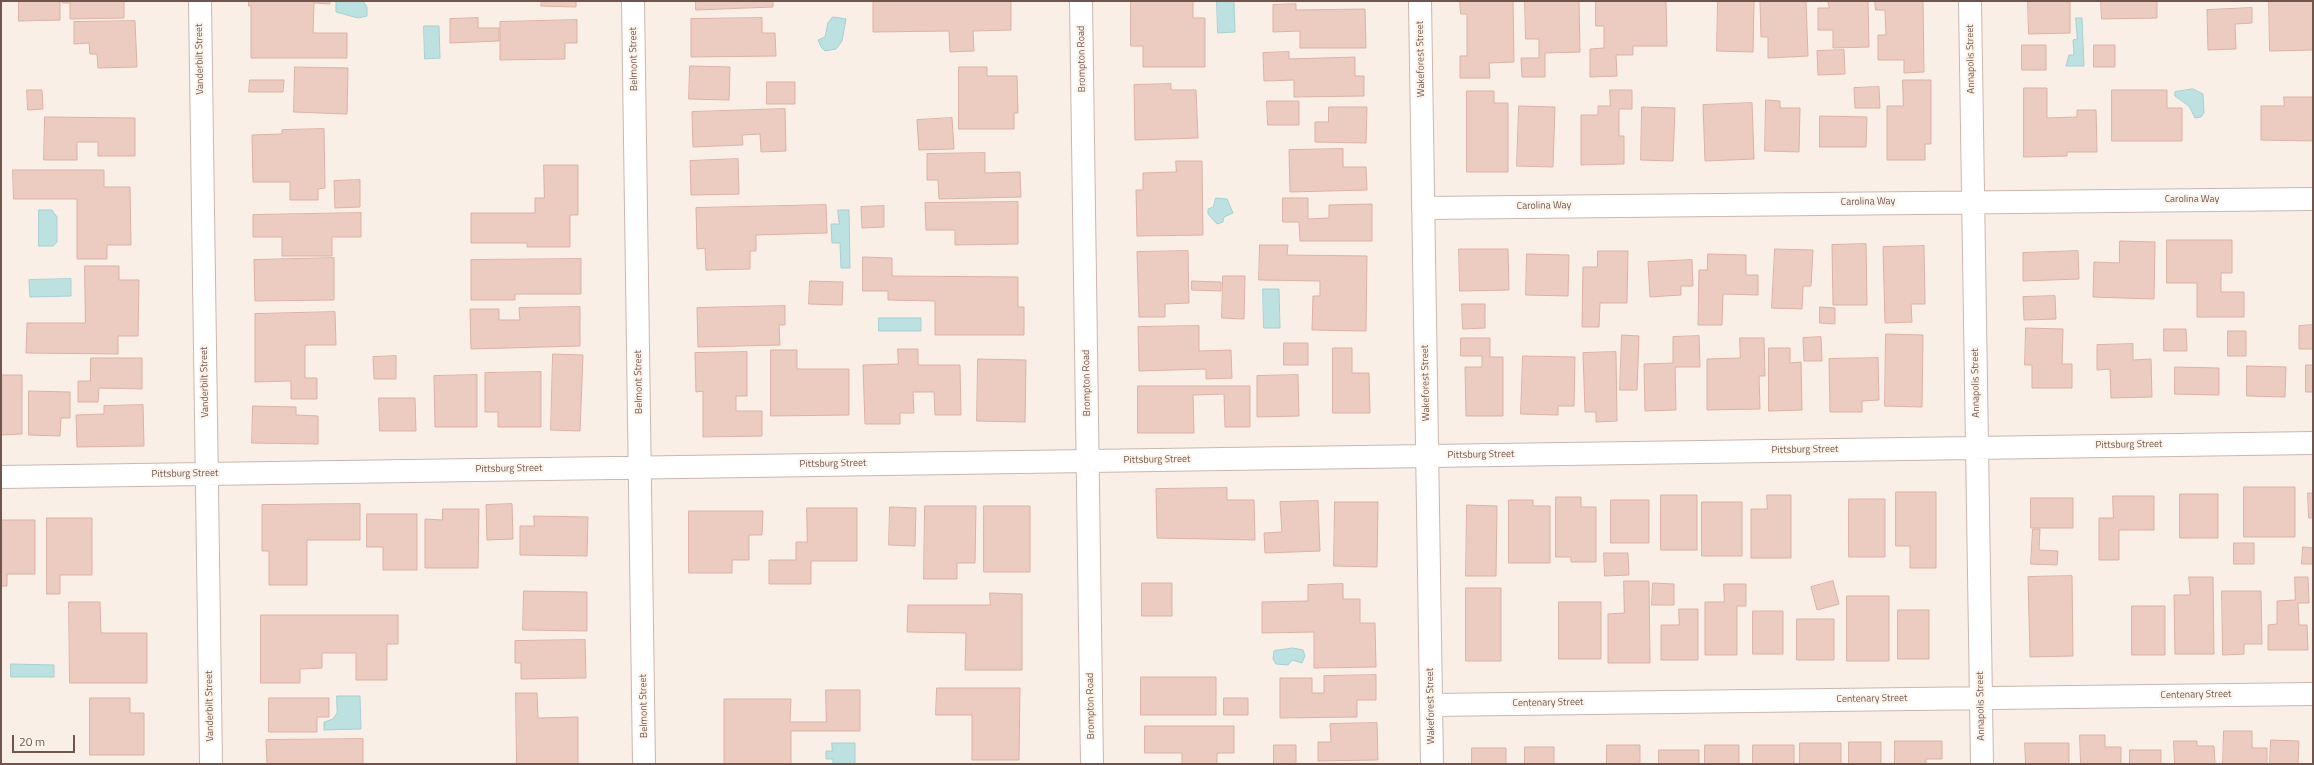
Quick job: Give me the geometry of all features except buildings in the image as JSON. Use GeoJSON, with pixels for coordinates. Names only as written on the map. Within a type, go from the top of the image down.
{"type":"FeatureCollection","features":[{"type":"Feature","properties":{"kind":"street","name":"Vanderbilt Street"},"geometry":{"type":"LineString","coordinates":[[200,1],[211,764]]}},
{"type":"Feature","properties":{"kind":"street","name":"Belmont Street"},"geometry":{"type":"LineString","coordinates":[[633,1],[644,764]]}},
{"type":"Feature","properties":{"kind":"street","name":"Brompton Road"},"geometry":{"type":"LineString","coordinates":[[1081,1],[1092,764]]}},
{"type":"Feature","properties":{"kind":"street","name":"Wakeforest Street"},"geometry":{"type":"LineString","coordinates":[[1420,1],[1432,764]]}},
{"type":"Feature","properties":{"kind":"street","name":"Annapolis Street"},"geometry":{"type":"LineString","coordinates":[[1970,1],[1982,764]]}},
{"type":"Feature","properties":{"kind":"street","name":"Carolina Way"},"geometry":{"type":"LineString","coordinates":[[1423,208],[1973,201],[2313,199]]}},
{"type":"Feature","properties":{"kind":"street","name":"Pittsburg Street"},"geometry":{"type":"LineString","coordinates":[[1,476],[2313,443]]}},
{"type":"Feature","properties":{"kind":"street","name":"Centenary Street"},"geometry":{"type":"LineString","coordinates":[[1431,705],[2313,694]]}},
{"type":"Feature","properties":{"kind":"water"},"geometry":{"type":"Polygon","coordinates":[[[336,1],[363,1],[367,7],[367,16],[358,18],[336,12],[336,1]]]}},
{"type":"Feature","properties":{"kind":"water"},"geometry":{"type":"Polygon","coordinates":[[[1217,1],[1234,1],[1235,32],[1218,33],[1217,1]]]}},
{"type":"Feature","properties":{"kind":"water"},"geometry":{"type":"Polygon","coordinates":[[[833,17],[846,19],[842,41],[836,49],[825,51],[821,47],[818,40],[825,37],[828,23],[833,17]]]}},
{"type":"Feature","properties":{"kind":"water"},"geometry":{"type":"Polygon","coordinates":[[[2076,18],[2082,18],[2084,66],[2066,66],[2069,55],[2074,55],[2073,40],[2077,39],[2076,18]]]}},
{"type":"Feature","properties":{"kind":"water"},"geometry":{"type":"Polygon","coordinates":[[[424,26],[439,26],[440,58],[425,59],[424,26]]]}},
{"type":"Feature","properties":{"kind":"water"},"geometry":{"type":"Polygon","coordinates":[[[2193,89],[2203,94],[2204,113],[2201,117],[2195,118],[2189,106],[2175,96],[2175,92],[2193,89]]]}},
{"type":"Feature","properties":{"kind":"water"},"geometry":{"type":"Polygon","coordinates":[[[1216,198],[1227,199],[1233,213],[1224,217],[1223,222],[1217,224],[1208,214],[1208,209],[1213,207],[1216,198]]]}},
{"type":"Feature","properties":{"kind":"water"},"geometry":{"type":"Polygon","coordinates":[[[39,210],[52,210],[57,217],[57,242],[53,246],[39,246],[39,210]]]}},
{"type":"Feature","properties":{"kind":"water"},"geometry":{"type":"Polygon","coordinates":[[[838,210],[849,210],[850,268],[841,268],[840,243],[832,243],[831,224],[839,224],[838,210]]]}},
{"type":"Feature","properties":{"kind":"water"},"geometry":{"type":"Polygon","coordinates":[[[71,279],[71,296],[30,297],[29,280],[71,279]]]}},
{"type":"Feature","properties":{"kind":"water"},"geometry":{"type":"Polygon","coordinates":[[[1263,289],[1279,289],[1280,328],[1264,328],[1263,289]]]}},
{"type":"Feature","properties":{"kind":"water"},"geometry":{"type":"Polygon","coordinates":[[[879,318],[921,318],[921,331],[879,331],[879,318]]]}},
{"type":"Feature","properties":{"kind":"water"},"geometry":{"type":"Polygon","coordinates":[[[1293,648],[1303,650],[1305,656],[1302,663],[1292,660],[1288,665],[1276,664],[1273,659],[1274,651],[1293,648]]]}},
{"type":"Feature","properties":{"kind":"water"},"geometry":{"type":"Polygon","coordinates":[[[11,664],[54,665],[54,677],[11,677],[11,664]]]}},
{"type":"Feature","properties":{"kind":"water"},"geometry":{"type":"Polygon","coordinates":[[[337,696],[360,696],[361,729],[324,730],[324,722],[333,719],[337,713],[337,696]]]}},
{"type":"Feature","properties":{"kind":"water"},"geometry":{"type":"Polygon","coordinates":[[[832,743],[855,743],[855,764],[833,764],[833,759],[826,759],[826,751],[832,751],[832,743]]]}}]}
